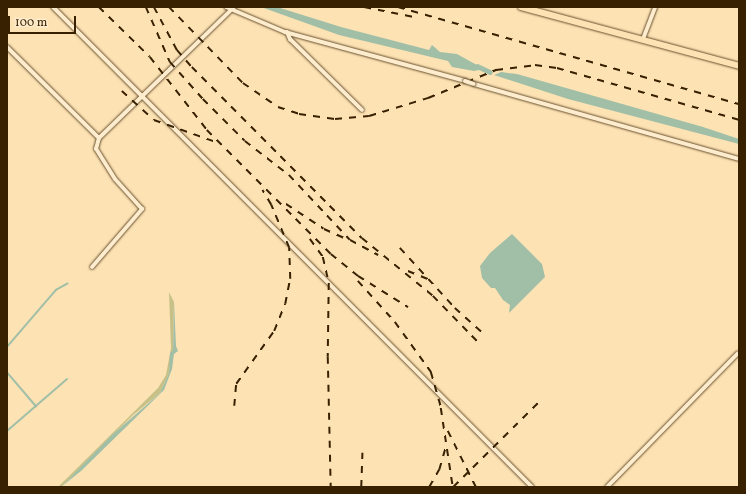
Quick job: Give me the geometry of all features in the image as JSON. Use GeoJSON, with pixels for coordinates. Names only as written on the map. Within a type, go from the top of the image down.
{"type":"FeatureCollection","features":[{"type":"Feature","properties":{"kind":"main road"},"geometry":{"type":"LineString","coordinates":[[521,7],[739,66]]}},
{"type":"Feature","properties":{"kind":"street"},"geometry":{"type":"LineString","coordinates":[[53,7],[532,487]]}},
{"type":"Feature","properties":{"kind":"street"},"geometry":{"type":"LineString","coordinates":[[226,7],[233,8],[287,32],[739,158]]}},
{"type":"Feature","properties":{"kind":"street"},"geometry":{"type":"LineString","coordinates":[[643,39],[655,7]]}},
{"type":"Feature","properties":{"kind":"street"},"geometry":{"type":"LineString","coordinates":[[92,267],[142,209],[115,179],[96,149],[99,138],[233,8]]}},
{"type":"Feature","properties":{"kind":"street"},"geometry":{"type":"LineString","coordinates":[[287,32],[290,39],[362,110]]}},
{"type":"Feature","properties":{"kind":"street"},"geometry":{"type":"LineString","coordinates":[[7,47],[99,138]]}},
{"type":"Feature","properties":{"kind":"street"},"geometry":{"type":"LineString","coordinates":[[608,487],[738,353]]}},
{"type":"Feature","properties":{"kind":"shaded area"},"geometry":{"type":"Polygon","coordinates":[[[261,7],[277,7],[341,27],[429,50],[432,45],[440,52],[457,54],[484,69],[474,71],[452,67],[448,61],[339,35],[261,7]]]}},
{"type":"Feature","properties":{"kind":"shaded area"},"geometry":{"type":"Polygon","coordinates":[[[501,72],[517,74],[703,127],[739,139],[739,144],[568,99],[494,75],[501,72]]]}},
{"type":"Feature","properties":{"kind":"shaded area"},"geometry":{"type":"Polygon","coordinates":[[[512,234],[542,264],[545,277],[509,313],[510,305],[503,300],[495,288],[491,288],[482,278],[480,266],[490,253],[512,234]]]}},
{"type":"Feature","properties":{"kind":"shaded area"},"geometry":{"type":"Polygon","coordinates":[[[169,292],[174,302],[173,350],[169,373],[160,393],[133,415],[61,487],[58,487],[158,388],[166,375],[171,348],[169,292]]]}},
{"type":"Feature","properties":{"kind":"shaded area"},"geometry":{"type":"Polygon","coordinates":[[[174,302],[176,346],[178,351],[174,354],[172,369],[164,390],[81,471],[61,487],[112,435],[160,393],[169,373],[170,353],[173,350],[174,302]]]}},
{"type":"Feature","properties":{"kind":"waterway"},"geometry":{"type":"LineString","coordinates":[[477,66],[490,72]]}},
{"type":"Feature","properties":{"kind":"waterway"},"geometry":{"type":"LineString","coordinates":[[7,347],[56,290],[67,284]]}},
{"type":"Feature","properties":{"kind":"waterway"},"geometry":{"type":"LineString","coordinates":[[7,372],[36,406]]}},
{"type":"Feature","properties":{"kind":"waterway"},"geometry":{"type":"LineString","coordinates":[[7,431],[67,379]]}},
{"type":"Feature","properties":{"kind":"railway"},"geometry":{"type":"LineString","coordinates":[[99,7],[150,57],[207,130],[331,254],[358,276],[408,307]]}},
{"type":"Feature","properties":{"kind":"railway"},"geometry":{"type":"LineString","coordinates":[[146,7],[170,62],[203,99],[245,141],[289,175],[350,240],[378,255]]}},
{"type":"Feature","properties":{"kind":"railway"},"geometry":{"type":"LineString","coordinates":[[154,7],[177,50],[192,67],[362,238],[433,296],[477,341]]}},
{"type":"Feature","properties":{"kind":"railway"},"geometry":{"type":"LineString","coordinates":[[169,7],[243,83],[278,107],[299,114],[335,119],[369,116],[428,98],[496,70],[535,65],[557,68],[739,120]]}},
{"type":"Feature","properties":{"kind":"railway"},"geometry":{"type":"LineString","coordinates":[[364,7],[419,18]]}},
{"type":"Feature","properties":{"kind":"railway"},"geometry":{"type":"LineString","coordinates":[[398,7],[739,104]]}},
{"type":"Feature","properties":{"kind":"railway"},"geometry":{"type":"LineString","coordinates":[[122,91],[154,120],[213,141]]}},
{"type":"Feature","properties":{"kind":"railway"},"geometry":{"type":"LineString","coordinates":[[234,406],[236,384],[274,331],[285,304],[290,279],[289,248],[271,205],[262,190]]}},
{"type":"Feature","properties":{"kind":"railway"},"geometry":{"type":"LineString","coordinates":[[286,204],[324,229],[346,239]]}},
{"type":"Feature","properties":{"kind":"railway"},"geometry":{"type":"LineString","coordinates":[[310,239],[323,257],[329,283],[328,357],[331,487]]}},
{"type":"Feature","properties":{"kind":"railway"},"geometry":{"type":"LineString","coordinates":[[400,248],[455,308],[484,334]]}},
{"type":"Feature","properties":{"kind":"railway"},"geometry":{"type":"LineString","coordinates":[[408,271],[428,279]]}},
{"type":"Feature","properties":{"kind":"railway"},"geometry":{"type":"LineString","coordinates":[[358,281],[395,322],[431,372],[441,408],[453,487]]}},
{"type":"Feature","properties":{"kind":"railway"},"geometry":{"type":"LineString","coordinates":[[453,487],[542,399]]}},
{"type":"Feature","properties":{"kind":"railway"},"geometry":{"type":"LineString","coordinates":[[448,431],[476,487]]}},
{"type":"Feature","properties":{"kind":"railway"},"geometry":{"type":"LineString","coordinates":[[429,487],[439,470],[446,445]]}},
{"type":"Feature","properties":{"kind":"railway"},"geometry":{"type":"LineString","coordinates":[[361,487],[362,453]]}}]}
